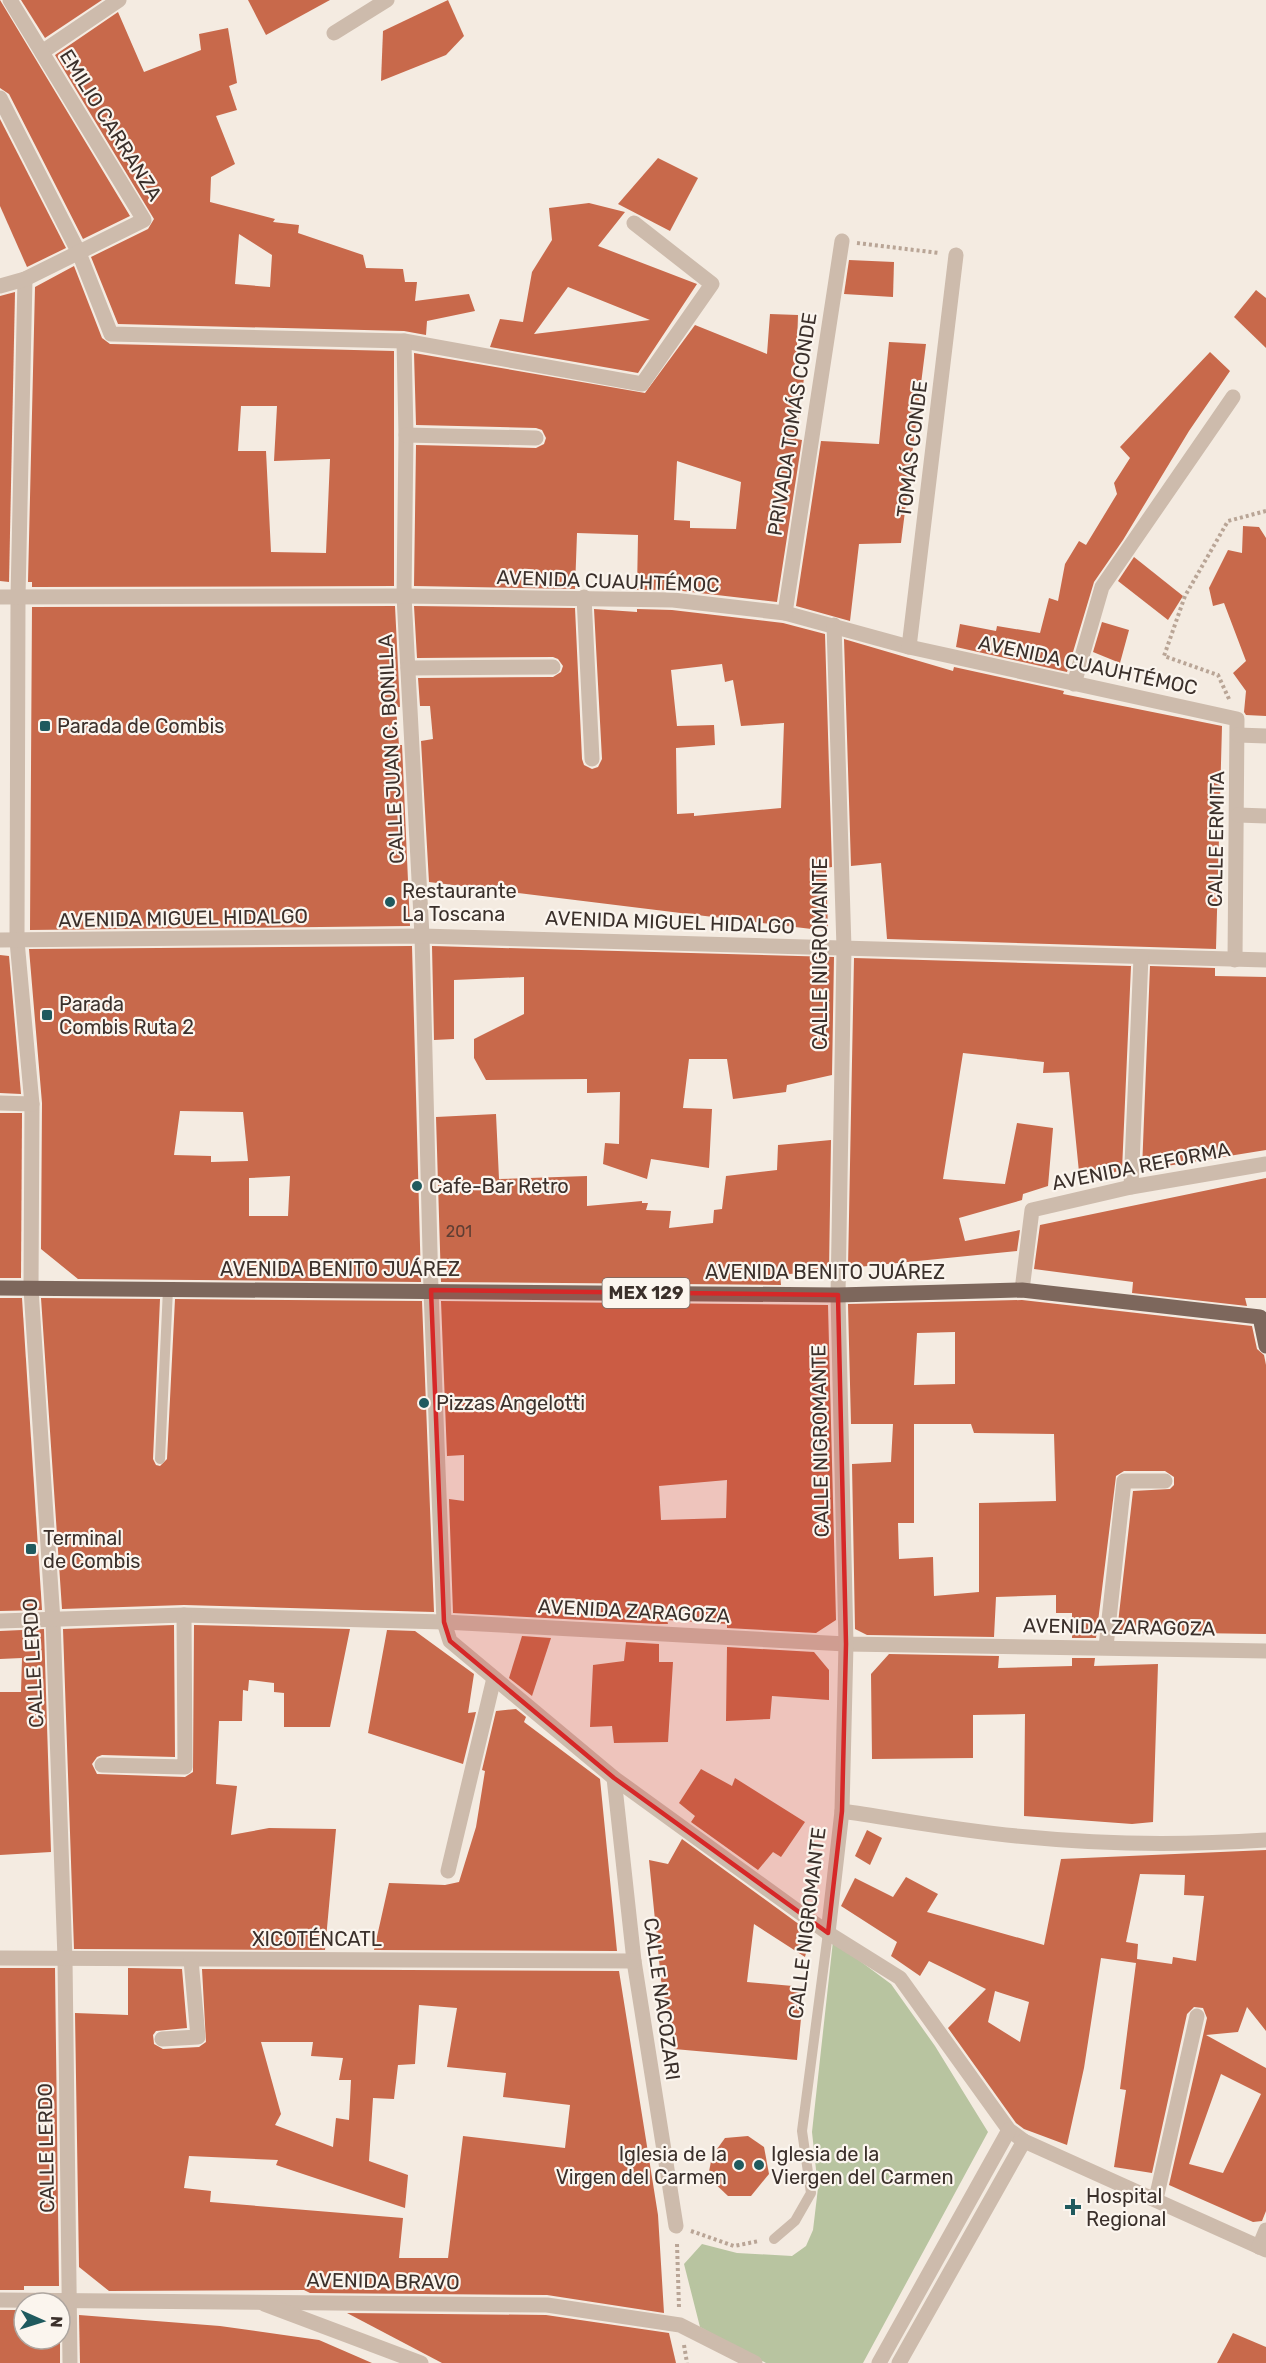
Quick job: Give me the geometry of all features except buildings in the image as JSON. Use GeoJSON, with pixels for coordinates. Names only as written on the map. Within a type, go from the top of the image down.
{"type":"FeatureCollection","features":[{"type":"Feature","properties":{"kind":"main road","name":"AVENIDA BENITO JUÁREZ"},"geometry":{"type":"LineString","coordinates":[[0,1288],[838,1295],[1022,1290],[1260,1317],[1266,1346]]}},
{"type":"Feature","properties":{"kind":"street","name":"EMILIO CARRANZA"},"geometry":{"type":"LineString","coordinates":[[10,0],[144,220],[79,253]]}},
{"type":"Feature","properties":{"kind":"street","name":"EMILIO CARRANZA"},"geometry":{"type":"LineString","coordinates":[[42,52],[119,0]]}},
{"type":"Feature","properties":{"kind":"street"},"geometry":{"type":"LineString","coordinates":[[334,33],[387,0]]}},
{"type":"Feature","properties":{"kind":"street"},"geometry":{"type":"LineString","coordinates":[[0,98],[79,253],[111,334],[404,341],[642,384],[712,284],[634,223]]}},
{"type":"Feature","properties":{"kind":"street","name":"PRIVADA TOMÁS CONDE"},"geometry":{"type":"LineString","coordinates":[[785,614],[842,241]]}},
{"type":"Feature","properties":{"kind":"street"},"geometry":{"type":"LineString","coordinates":[[0,286],[25,279],[79,253]]}},
{"type":"Feature","properties":{"kind":"street","name":"TOMÁS CONDE"},"geometry":{"type":"LineString","coordinates":[[909,647],[956,255]]}},
{"type":"Feature","properties":{"kind":"street","name":"CALLE LERDO"},"geometry":{"type":"LineString","coordinates":[[25,279],[18,597],[16,941],[32,1104],[31,1289],[53,1621],[65,1959],[68,2291]]}},
{"type":"Feature","properties":{"kind":"street","name":"CALLE JUAN C. BONILLA"},"geometry":{"type":"LineString","coordinates":[[404,341],[406,435],[404,596],[422,936],[431,1290],[444,1622],[450,1641],[494,1678]]}},
{"type":"Feature","properties":{"kind":"street"},"geometry":{"type":"LineString","coordinates":[[1074,684],[1101,587],[1233,397]]}},
{"type":"Feature","properties":{"kind":"street"},"geometry":{"type":"LineString","coordinates":[[406,435],[536,438]]}},
{"type":"Feature","properties":{"kind":"street","name":"AVENIDA CUAUHTÉMOC"},"geometry":{"type":"LineString","coordinates":[[0,597],[404,596],[673,600],[785,614],[834,625],[909,647],[1238,719]]}},
{"type":"Feature","properties":{"kind":"street"},"geometry":{"type":"LineString","coordinates":[[584,597],[592,759]]}},
{"type":"Feature","properties":{"kind":"street","name":"CALLE NIGROMANTE"},"geometry":{"type":"LineString","coordinates":[[828,1934],[842,1811],[846,1644],[838,1295],[844,948],[834,625]]}},
{"type":"Feature","properties":{"kind":"street"},"geometry":{"type":"LineString","coordinates":[[408,668],[553,667]]}},
{"type":"Feature","properties":{"kind":"street","name":"CALLE ERMITA"},"geometry":{"type":"LineString","coordinates":[[1235,960],[1238,719]]}},
{"type":"Feature","properties":{"kind":"street"},"geometry":{"type":"LineString","coordinates":[[1238,735],[1266,736]]}},
{"type":"Feature","properties":{"kind":"street"},"geometry":{"type":"LineString","coordinates":[[1238,815],[1266,816]]}},
{"type":"Feature","properties":{"kind":"street","name":"AVENIDA MIGUEL HIDALGO"},"geometry":{"type":"LineString","coordinates":[[0,940],[422,936],[1266,960]]}},
{"type":"Feature","properties":{"kind":"street"},"geometry":{"type":"LineString","coordinates":[[1131,1187],[1142,957]]}},
{"type":"Feature","properties":{"kind":"street"},"geometry":{"type":"LineString","coordinates":[[0,1103],[32,1104]]}},
{"type":"Feature","properties":{"kind":"street","name":"AVENIDA REFORMA"},"geometry":{"type":"LineString","coordinates":[[1022,1290],[1032,1210],[1131,1187],[1266,1164]]}},
{"type":"Feature","properties":{"kind":"street"},"geometry":{"type":"LineString","coordinates":[[1106,1647],[1124,1481],[1165,1481]]}},
{"type":"Feature","properties":{"kind":"street"},"geometry":{"type":"LineString","coordinates":[[102,1765],[185,1767],[184,1615]]}},
{"type":"Feature","properties":{"kind":"street","name":"AVENIDA ZARAGOZA"},"geometry":{"type":"LineString","coordinates":[[0,1621],[184,1615],[444,1622],[846,1644],[1266,1651]]}},
{"type":"Feature","properties":{"kind":"street"},"geometry":{"type":"LineString","coordinates":[[448,1871],[494,1678],[614,1778],[828,1934],[900,1978],[1009,2130],[1024,2141],[1262,2248],[1266,2230]]}},
{"type":"Feature","properties":{"kind":"street","name":"CALLE NACOZARI"},"geometry":{"type":"LineString","coordinates":[[614,1778],[634,1961],[676,2226]]}},
{"type":"Feature","properties":{"kind":"street"},"geometry":{"type":"LineString","coordinates":[[842,1811],[1048,1839],[1211,1843],[1266,1840]]}},
{"type":"Feature","properties":{"kind":"street","name":"XICOTÉNCATL"},"geometry":{"type":"LineString","coordinates":[[0,1958],[634,1961]]}},
{"type":"Feature","properties":{"kind":"street"},"geometry":{"type":"LineString","coordinates":[[162,2038],[198,2037],[191,1960]]}},
{"type":"Feature","properties":{"kind":"street"},"geometry":{"type":"LineString","coordinates":[[1156,2199],[1197,2016]]}},
{"type":"Feature","properties":{"kind":"street"},"geometry":{"type":"LineString","coordinates":[[879,2363],[1009,2130]]}},
{"type":"Feature","properties":{"kind":"street"},"geometry":{"type":"LineString","coordinates":[[899,2363],[1024,2141]]}},
{"type":"Feature","properties":{"kind":"street"},"geometry":{"type":"LineString","coordinates":[[934,2263],[950,2272]]}},
{"type":"Feature","properties":{"kind":"street","name":"AVENIDA BRAVO"},"geometry":{"type":"LineString","coordinates":[[72,2300],[547,2305],[680,2325],[755,2363]]}},
{"type":"Feature","properties":{"kind":"street"},"geometry":{"type":"LineString","coordinates":[[254,2301],[422,2363]]}},
{"type":"Feature","properties":{"kind":"lane"},"geometry":{"type":"LineString","coordinates":[[160,1459],[168,1289]]}},
{"type":"Feature","properties":{"kind":"lane","name":"CALLE NIGROMANTE"},"geometry":{"type":"LineString","coordinates":[[774,2238],[795,2221],[811,2193],[802,2131],[828,1934]]}},
{"type":"Feature","properties":{"kind":"path"},"geometry":{"type":"LineString","coordinates":[[842,241],[956,255]]}},
{"type":"Feature","properties":{"kind":"path"},"geometry":{"type":"LineString","coordinates":[[1238,719],[1218,675],[1164,656],[1185,596],[1228,521],[1266,511]]}},
{"type":"Feature","properties":{"kind":"path"},"geometry":{"type":"LineString","coordinates":[[680,2325],[676,2226],[734,2246],[774,2238]]}},
{"type":"Feature","properties":{"kind":"highlighted area"},"geometry":{"type":"Polygon","coordinates":[[[431,1290],[838,1295],[846,1644],[842,1811],[828,1933],[614,1778],[450,1641],[444,1622],[431,1290]]]}},
{"type":"Feature","properties":{"kind":"green space"},"geometry":{"type":"Polygon","coordinates":[[[833,1941],[891,1984],[935,2046],[988,2132],[863,2363],[766,2363],[700,2327],[684,2264],[702,2244],[737,2253],[792,2256],[806,2246],[813,2230],[818,2188],[812,2132],[833,1941]]]}},
{"type":"Feature","properties":{"kind":"place","name":"Parada de Combis"},"geometry":{"type":"Point","coordinates":[45,726]}},
{"type":"Feature","properties":{"kind":"place","name":"Restaurante La Toscana"},"geometry":{"type":"Point","coordinates":[390,902]}},
{"type":"Feature","properties":{"kind":"place","name":"Parada Combis Ruta 2"},"geometry":{"type":"Point","coordinates":[47,1015]}},
{"type":"Feature","properties":{"kind":"place","name":"Cafe-Bar Retro"},"geometry":{"type":"Point","coordinates":[417,1186]}},
{"type":"Feature","properties":{"kind":"place","name":"Pizzas Angelotti"},"geometry":{"type":"Point","coordinates":[424,1403]}},
{"type":"Feature","properties":{"kind":"place","name":"Terminal de Combis"},"geometry":{"type":"Point","coordinates":[31,1549]}},
{"type":"Feature","properties":{"kind":"place","name":"Iglesia de la Virgen del Carmen"},"geometry":{"type":"Point","coordinates":[739,2165]}},
{"type":"Feature","properties":{"kind":"place","name":"Iglesia de la Viergen del Carmen"},"geometry":{"type":"Point","coordinates":[759,2165]}},
{"type":"Feature","properties":{"kind":"place","name":"Hospital Regional"},"geometry":{"type":"Point","coordinates":[1073,2207]}}]}
